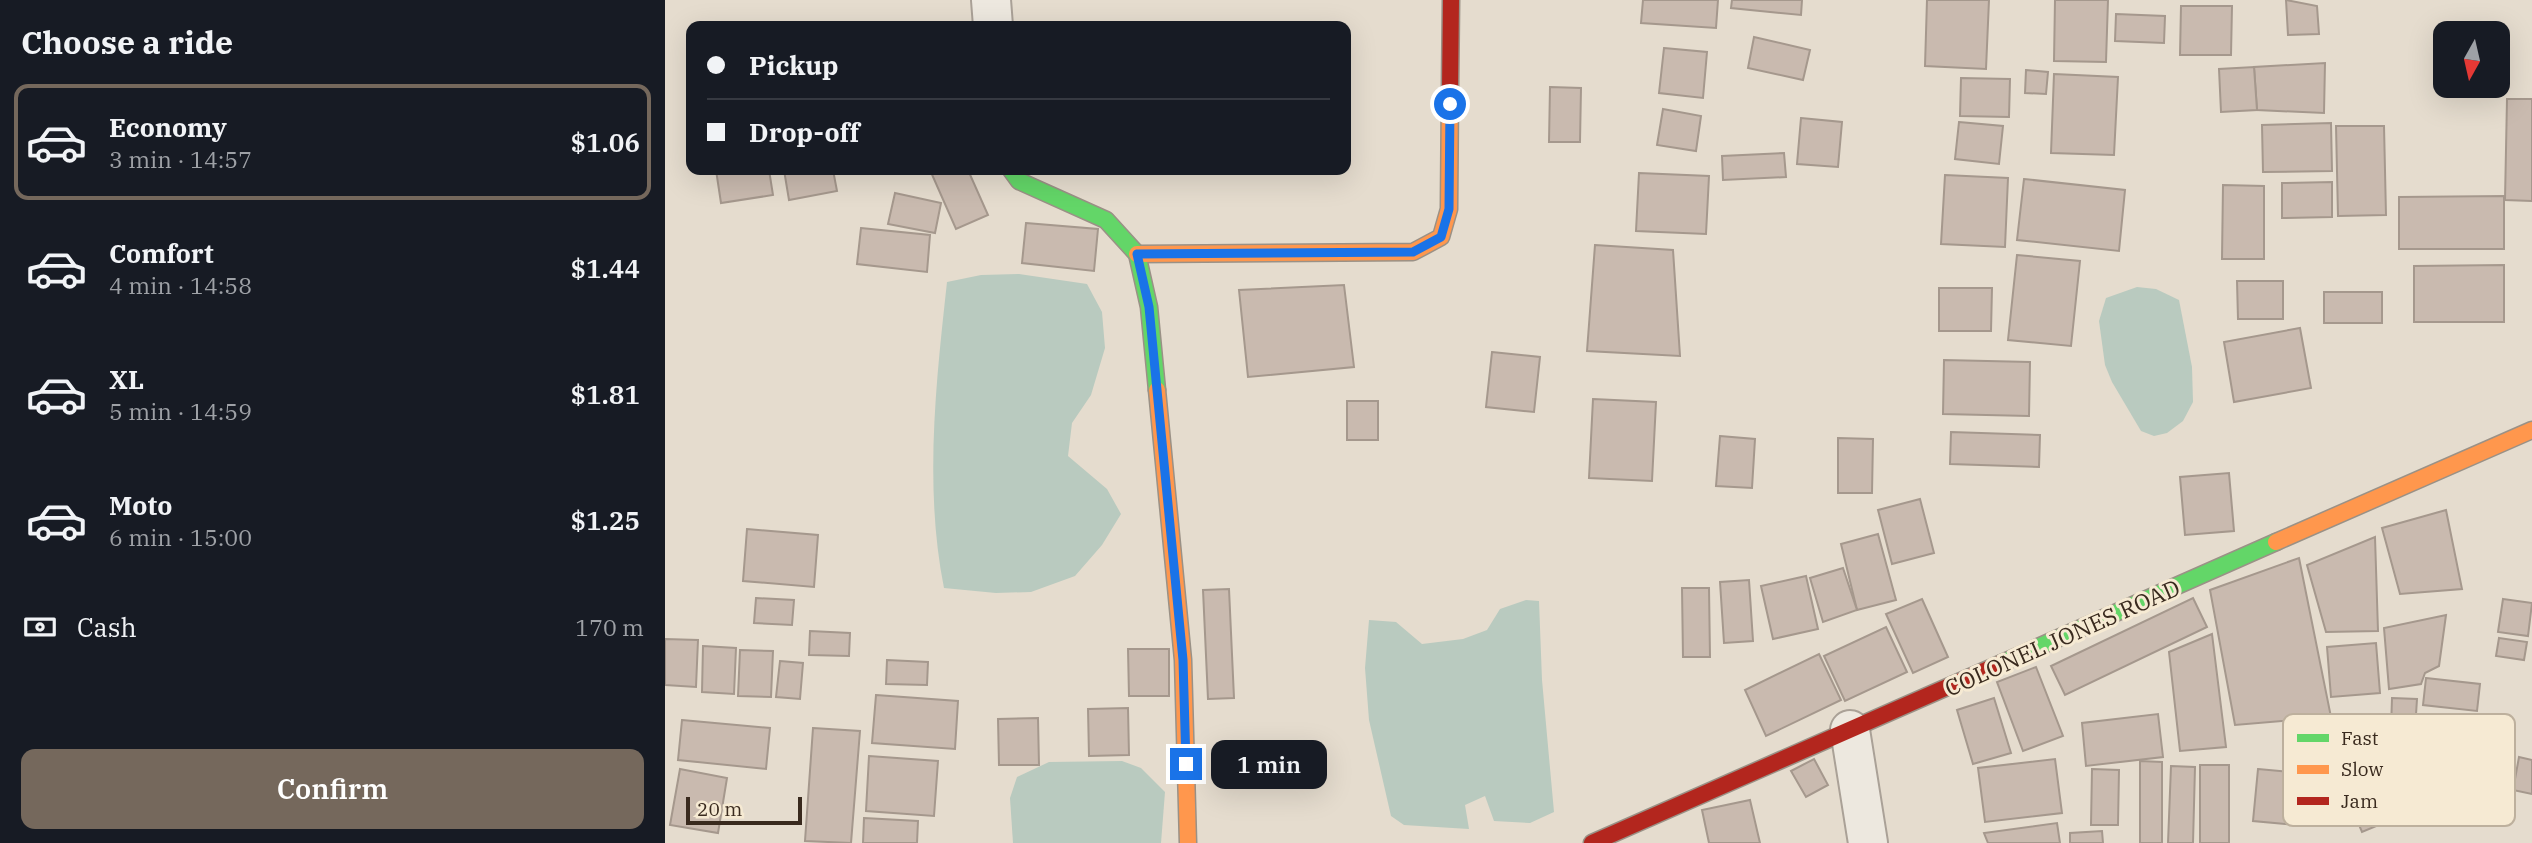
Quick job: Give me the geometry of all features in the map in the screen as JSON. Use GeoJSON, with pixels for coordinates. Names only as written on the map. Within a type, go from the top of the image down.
{"type":"FeatureCollection","features":[{"type":"Feature","properties":{"kind":"street"},"geometry":{"type":"LineString","coordinates":[[991,0],[993,21]]}},
{"type":"Feature","properties":{"kind":"street"},"geometry":{"type":"LineString","coordinates":[[1137,254],[1413,252],[1441,237],[1449,209],[1451,0]]}},
{"type":"Feature","properties":{"kind":"street"},"geometry":{"type":"LineString","coordinates":[[1015,175],[1019,181],[1106,219],[1137,254],[1149,307],[1183,660],[1188,843]]}},
{"type":"Feature","properties":{"kind":"street","name":"COLONEL JONES ROAD"},"geometry":{"type":"LineString","coordinates":[[1592,843],[2532,430]]}},
{"type":"Feature","properties":{"kind":"street"},"geometry":{"type":"LineString","coordinates":[[1850,730],[1868,843]]}},
{"type":"Feature","properties":{"kind":"shaded area"},"geometry":{"type":"Polygon","coordinates":[[[1019,274],[1087,284],[1102,312],[1105,348],[1091,395],[1072,423],[1068,456],[1107,489],[1121,514],[1102,545],[1075,576],[1031,592],[996,593],[944,588],[934,512],[933,474],[936,396],[947,282],[981,275],[1019,274]]]}},
{"type":"Feature","properties":{"kind":"shaded area"},"geometry":{"type":"Polygon","coordinates":[[[2137,287],[2156,289],[2179,300],[2192,367],[2193,402],[2183,421],[2167,433],[2154,436],[2141,431],[2112,382],[2105,365],[2099,321],[2106,298],[2137,287]]]}},
{"type":"Feature","properties":{"kind":"shaded area"},"geometry":{"type":"Polygon","coordinates":[[[1526,600],[1539,601],[1542,680],[1554,812],[1530,823],[1494,821],[1485,796],[1465,805],[1469,829],[1404,825],[1391,816],[1369,720],[1365,668],[1369,620],[1396,622],[1422,644],[1463,639],[1487,630],[1500,609],[1526,600]]]}},
{"type":"Feature","properties":{"kind":"shaded area"},"geometry":{"type":"Polygon","coordinates":[[[1122,761],[1141,768],[1165,792],[1161,843],[1013,843],[1010,798],[1017,777],[1049,762],[1122,761]]]}},
{"type":"Feature","properties":{"kind":"building"},"geometry":{"type":"Polygon","coordinates":[[[1643,0],[1718,0],[1716,28],[1641,23],[1643,0]]]}},
{"type":"Feature","properties":{"kind":"building"},"geometry":{"type":"Polygon","coordinates":[[[1732,0],[1802,0],[1801,15],[1731,8],[1732,0]]]}},
{"type":"Feature","properties":{"kind":"building"},"geometry":{"type":"Polygon","coordinates":[[[1927,0],[1989,0],[1986,69],[1925,66],[1927,0]]]}},
{"type":"Feature","properties":{"kind":"building"},"geometry":{"type":"Polygon","coordinates":[[[2055,0],[2108,0],[2106,62],[2054,61],[2055,0]]]}},
{"type":"Feature","properties":{"kind":"building"},"geometry":{"type":"Polygon","coordinates":[[[2286,0],[2317,6],[2319,34],[2288,35],[2286,0]]]}},
{"type":"Feature","properties":{"kind":"building"},"geometry":{"type":"Polygon","coordinates":[[[2181,6],[2232,6],[2231,55],[2180,55],[2181,6]]]}},
{"type":"Feature","properties":{"kind":"building"},"geometry":{"type":"Polygon","coordinates":[[[2116,14],[2165,16],[2164,43],[2115,41],[2116,14]]]}},
{"type":"Feature","properties":{"kind":"building"},"geometry":{"type":"Polygon","coordinates":[[[1754,37],[1810,50],[1803,80],[1748,68],[1754,37]]]}},
{"type":"Feature","properties":{"kind":"building"},"geometry":{"type":"Polygon","coordinates":[[[1664,48],[1707,52],[1703,98],[1659,93],[1664,48]]]}},
{"type":"Feature","properties":{"kind":"building"},"geometry":{"type":"Polygon","coordinates":[[[2325,63],[2324,113],[2257,110],[2254,67],[2325,63]]]}},
{"type":"Feature","properties":{"kind":"building"},"geometry":{"type":"Polygon","coordinates":[[[2254,67],[2257,110],[2221,112],[2219,69],[2254,67]]]}},
{"type":"Feature","properties":{"kind":"building"},"geometry":{"type":"Polygon","coordinates":[[[2026,70],[2048,72],[2046,94],[2025,93],[2026,70]]]}},
{"type":"Feature","properties":{"kind":"building"},"geometry":{"type":"Polygon","coordinates":[[[2054,74],[2118,77],[2114,155],[2051,153],[2054,74]]]}},
{"type":"Feature","properties":{"kind":"building"},"geometry":{"type":"Polygon","coordinates":[[[1961,78],[2010,79],[2009,117],[1960,116],[1961,78]]]}},
{"type":"Feature","properties":{"kind":"building"},"geometry":{"type":"Polygon","coordinates":[[[1550,87],[1581,88],[1580,142],[1549,142],[1550,87]]]}},
{"type":"Feature","properties":{"kind":"building"},"geometry":{"type":"Polygon","coordinates":[[[2507,99],[2532,99],[2532,201],[2505,200],[2507,99]]]}},
{"type":"Feature","properties":{"kind":"building"},"geometry":{"type":"Polygon","coordinates":[[[1663,109],[1701,116],[1696,151],[1657,145],[1663,109]]]}},
{"type":"Feature","properties":{"kind":"building"},"geometry":{"type":"Polygon","coordinates":[[[1801,118],[1842,122],[1838,167],[1797,164],[1801,118]]]}},
{"type":"Feature","properties":{"kind":"building"},"geometry":{"type":"Polygon","coordinates":[[[1959,122],[2003,126],[1999,164],[1955,159],[1959,122]]]}},
{"type":"Feature","properties":{"kind":"building"},"geometry":{"type":"Polygon","coordinates":[[[2331,123],[2332,171],[2263,172],[2262,125],[2331,123]]]}},
{"type":"Feature","properties":{"kind":"building"},"geometry":{"type":"Polygon","coordinates":[[[2336,126],[2384,126],[2386,215],[2338,216],[2336,126]]]}},
{"type":"Feature","properties":{"kind":"building"},"geometry":{"type":"Polygon","coordinates":[[[1784,153],[1786,177],[1723,180],[1722,156],[1784,153]]]}},
{"type":"Feature","properties":{"kind":"building"},"geometry":{"type":"Polygon","coordinates":[[[1639,173],[1709,176],[1706,234],[1636,231],[1639,173]]]}},
{"type":"Feature","properties":{"kind":"building"},"geometry":{"type":"Polygon","coordinates":[[[717,175],[770,175],[773,195],[721,203],[717,175]]]}},
{"type":"Feature","properties":{"kind":"building"},"geometry":{"type":"Polygon","coordinates":[[[785,175],[834,175],[837,191],[789,200],[785,175]]]}},
{"type":"Feature","properties":{"kind":"building"},"geometry":{"type":"Polygon","coordinates":[[[932,175],[970,175],[988,215],[956,229],[932,175]]]}},
{"type":"Feature","properties":{"kind":"building"},"geometry":{"type":"Polygon","coordinates":[[[1945,175],[2008,178],[2005,247],[1941,244],[1945,175]]]}},
{"type":"Feature","properties":{"kind":"building"},"geometry":{"type":"Polygon","coordinates":[[[2024,179],[2125,190],[2119,251],[2017,240],[2024,179]]]}},
{"type":"Feature","properties":{"kind":"building"},"geometry":{"type":"Polygon","coordinates":[[[2332,182],[2332,217],[2282,218],[2282,183],[2332,182]]]}},
{"type":"Feature","properties":{"kind":"building"},"geometry":{"type":"Polygon","coordinates":[[[2223,185],[2264,186],[2264,259],[2222,259],[2223,185]]]}},
{"type":"Feature","properties":{"kind":"building"},"geometry":{"type":"Polygon","coordinates":[[[895,193],[941,203],[935,233],[888,224],[895,193]]]}},
{"type":"Feature","properties":{"kind":"building"},"geometry":{"type":"Polygon","coordinates":[[[2504,196],[2504,249],[2399,249],[2399,197],[2504,196]]]}},
{"type":"Feature","properties":{"kind":"building"},"geometry":{"type":"Polygon","coordinates":[[[1026,223],[1098,229],[1094,271],[1022,263],[1026,223]]]}},
{"type":"Feature","properties":{"kind":"building"},"geometry":{"type":"Polygon","coordinates":[[[861,228],[930,235],[927,272],[857,264],[861,228]]]}},
{"type":"Feature","properties":{"kind":"building"},"geometry":{"type":"Polygon","coordinates":[[[1595,245],[1673,250],[1680,356],[1587,351],[1595,245]]]}},
{"type":"Feature","properties":{"kind":"building"},"geometry":{"type":"Polygon","coordinates":[[[2017,255],[2080,261],[2071,346],[2008,340],[2017,255]]]}},
{"type":"Feature","properties":{"kind":"building"},"geometry":{"type":"Polygon","coordinates":[[[2504,265],[2504,322],[2414,322],[2414,266],[2504,265]]]}},
{"type":"Feature","properties":{"kind":"building"},"geometry":{"type":"Polygon","coordinates":[[[2237,281],[2283,281],[2283,319],[2238,319],[2237,281]]]}},
{"type":"Feature","properties":{"kind":"building"},"geometry":{"type":"Polygon","coordinates":[[[1344,285],[1354,367],[1248,377],[1239,290],[1344,285]]]}},
{"type":"Feature","properties":{"kind":"building"},"geometry":{"type":"Polygon","coordinates":[[[1939,288],[1992,288],[1991,331],[1939,331],[1939,288]]]}},
{"type":"Feature","properties":{"kind":"building"},"geometry":{"type":"Polygon","coordinates":[[[2324,292],[2382,292],[2382,323],[2324,323],[2324,292]]]}},
{"type":"Feature","properties":{"kind":"building"},"geometry":{"type":"Polygon","coordinates":[[[2300,328],[2311,388],[2234,402],[2224,342],[2300,328]]]}},
{"type":"Feature","properties":{"kind":"building"},"geometry":{"type":"Polygon","coordinates":[[[1492,352],[1540,357],[1534,412],[1486,407],[1492,352]]]}},
{"type":"Feature","properties":{"kind":"building"},"geometry":{"type":"Polygon","coordinates":[[[1944,360],[2030,362],[2029,416],[1943,414],[1944,360]]]}},
{"type":"Feature","properties":{"kind":"building"},"geometry":{"type":"Polygon","coordinates":[[[1593,399],[1656,402],[1652,481],[1589,478],[1593,399]]]}},
{"type":"Feature","properties":{"kind":"building"},"geometry":{"type":"Polygon","coordinates":[[[1347,401],[1378,401],[1378,440],[1347,440],[1347,401]]]}},
{"type":"Feature","properties":{"kind":"building"},"geometry":{"type":"Polygon","coordinates":[[[1951,432],[2040,435],[2039,467],[1950,464],[1951,432]]]}},
{"type":"Feature","properties":{"kind":"building"},"geometry":{"type":"Polygon","coordinates":[[[1720,436],[1755,439],[1752,488],[1716,486],[1720,436]]]}},
{"type":"Feature","properties":{"kind":"building"},"geometry":{"type":"Polygon","coordinates":[[[1838,438],[1873,439],[1872,493],[1838,493],[1838,438]]]}},
{"type":"Feature","properties":{"kind":"building"},"geometry":{"type":"Polygon","coordinates":[[[2229,473],[2234,531],[2185,535],[2180,477],[2229,473]]]}},
{"type":"Feature","properties":{"kind":"building"},"geometry":{"type":"Polygon","coordinates":[[[1920,499],[1934,553],[1892,564],[1878,510],[1920,499]]]}},
{"type":"Feature","properties":{"kind":"building"},"geometry":{"type":"Polygon","coordinates":[[[2446,510],[2462,589],[2400,594],[2382,528],[2446,510]]]}},
{"type":"Feature","properties":{"kind":"building"},"geometry":{"type":"Polygon","coordinates":[[[747,529],[818,535],[814,587],[743,581],[747,529]]]}},
{"type":"Feature","properties":{"kind":"building"},"geometry":{"type":"Polygon","coordinates":[[[1878,534],[1896,600],[1857,610],[1841,544],[1878,534]]]}},
{"type":"Feature","properties":{"kind":"building"},"geometry":{"type":"Polygon","coordinates":[[[2375,537],[2378,631],[2326,632],[2307,565],[2375,537]]]}},
{"type":"Feature","properties":{"kind":"building"},"geometry":{"type":"Polygon","coordinates":[[[2299,558],[2330,714],[2283,714],[2283,721],[2235,725],[2210,590],[2299,558]]]}},
{"type":"Feature","properties":{"kind":"building"},"geometry":{"type":"Polygon","coordinates":[[[1843,568],[1857,610],[1823,622],[1810,578],[1843,568]]]}},
{"type":"Feature","properties":{"kind":"building"},"geometry":{"type":"Polygon","coordinates":[[[1806,576],[1818,629],[1773,639],[1761,586],[1806,576]]]}},
{"type":"Feature","properties":{"kind":"building"},"geometry":{"type":"Polygon","coordinates":[[[1749,580],[1753,641],[1724,643],[1720,582],[1749,580]]]}},
{"type":"Feature","properties":{"kind":"building"},"geometry":{"type":"Polygon","coordinates":[[[1682,588],[1709,588],[1710,657],[1683,657],[1682,588]]]}},
{"type":"Feature","properties":{"kind":"building"},"geometry":{"type":"Polygon","coordinates":[[[1229,589],[1234,698],[1208,699],[1203,590],[1229,589]]]}},
{"type":"Feature","properties":{"kind":"building"},"geometry":{"type":"Polygon","coordinates":[[[756,598],[794,600],[792,625],[754,623],[756,598]]]}},
{"type":"Feature","properties":{"kind":"building"},"geometry":{"type":"Polygon","coordinates":[[[2193,598],[2207,627],[2065,695],[2051,666],[2193,598]]]}},
{"type":"Feature","properties":{"kind":"building"},"geometry":{"type":"Polygon","coordinates":[[[1922,599],[1948,657],[1913,673],[1886,614],[1922,599]]]}},
{"type":"Feature","properties":{"kind":"building"},"geometry":{"type":"Polygon","coordinates":[[[2503,599],[2532,603],[2528,636],[2498,632],[2503,599]]]}},
{"type":"Feature","properties":{"kind":"building"},"geometry":{"type":"Polygon","coordinates":[[[2446,615],[2439,666],[2425,673],[2421,684],[2389,689],[2384,628],[2446,615]]]}},
{"type":"Feature","properties":{"kind":"building"},"geometry":{"type":"Polygon","coordinates":[[[1886,627],[1907,672],[1845,701],[1824,656],[1886,627]]]}},
{"type":"Feature","properties":{"kind":"building"},"geometry":{"type":"Polygon","coordinates":[[[810,631],[850,633],[849,656],[809,655],[810,631]]]}},
{"type":"Feature","properties":{"kind":"building"},"geometry":{"type":"Polygon","coordinates":[[[2212,634],[2226,747],[2180,751],[2169,652],[2212,634]]]}},
{"type":"Feature","properties":{"kind":"building"},"geometry":{"type":"Polygon","coordinates":[[[2499,638],[2527,642],[2524,660],[2496,656],[2499,638]]]}},
{"type":"Feature","properties":{"kind":"building"},"geometry":{"type":"Polygon","coordinates":[[[665,639],[698,640],[696,687],[665,685],[665,639]]]}},
{"type":"Feature","properties":{"kind":"building"},"geometry":{"type":"Polygon","coordinates":[[[2376,643],[2380,693],[2331,697],[2327,647],[2376,643]]]}},
{"type":"Feature","properties":{"kind":"building"},"geometry":{"type":"Polygon","coordinates":[[[703,646],[736,648],[734,694],[702,692],[703,646]]]}},
{"type":"Feature","properties":{"kind":"building"},"geometry":{"type":"Polygon","coordinates":[[[1128,649],[1169,649],[1169,696],[1129,696],[1128,649]]]}},
{"type":"Feature","properties":{"kind":"building"},"geometry":{"type":"Polygon","coordinates":[[[740,650],[773,651],[771,697],[738,696],[740,650]]]}},
{"type":"Feature","properties":{"kind":"building"},"geometry":{"type":"Polygon","coordinates":[[[1819,654],[1841,700],[1766,736],[1745,690],[1819,654]]]}},
{"type":"Feature","properties":{"kind":"building"},"geometry":{"type":"Polygon","coordinates":[[[887,660],[928,662],[927,685],[886,684],[887,660]]]}},
{"type":"Feature","properties":{"kind":"building"},"geometry":{"type":"Polygon","coordinates":[[[780,661],[803,663],[800,699],[776,697],[780,661]]]}},
{"type":"Feature","properties":{"kind":"building"},"geometry":{"type":"Polygon","coordinates":[[[2036,667],[2063,736],[2023,751],[1997,682],[2036,667]]]}},
{"type":"Feature","properties":{"kind":"building"},"geometry":{"type":"Polygon","coordinates":[[[2426,678],[2480,684],[2477,711],[2423,705],[2426,678]]]}},
{"type":"Feature","properties":{"kind":"building"},"geometry":{"type":"Polygon","coordinates":[[[876,695],[958,701],[955,749],[872,743],[876,695]]]}},
{"type":"Feature","properties":{"kind":"building"},"geometry":{"type":"Polygon","coordinates":[[[1994,698],[2011,753],[1973,764],[1957,710],[1994,698]]]}},
{"type":"Feature","properties":{"kind":"building"},"geometry":{"type":"Polygon","coordinates":[[[2392,698],[2417,699],[2416,714],[2391,714],[2392,698]]]}},
{"type":"Feature","properties":{"kind":"building"},"geometry":{"type":"Polygon","coordinates":[[[1128,708],[1129,755],[1089,756],[1088,709],[1128,708]]]}},
{"type":"Feature","properties":{"kind":"building"},"geometry":{"type":"Polygon","coordinates":[[[2158,714],[2163,757],[2086,766],[2082,723],[2158,714]]]}},
{"type":"Feature","properties":{"kind":"building"},"geometry":{"type":"Polygon","coordinates":[[[1038,718],[1039,765],[999,765],[998,719],[1038,718]]]}},
{"type":"Feature","properties":{"kind":"building"},"geometry":{"type":"Polygon","coordinates":[[[682,720],[770,728],[766,769],[678,760],[682,720]]]}},
{"type":"Feature","properties":{"kind":"building"},"geometry":{"type":"Polygon","coordinates":[[[813,728],[860,731],[851,843],[805,841],[813,728]]]}},
{"type":"Feature","properties":{"kind":"building"},"geometry":{"type":"Polygon","coordinates":[[[869,756],[938,761],[934,816],[866,811],[869,756]]]}},
{"type":"Feature","properties":{"kind":"building"},"geometry":{"type":"Polygon","coordinates":[[[2519,757],[2532,760],[2532,794],[2515,790],[2519,757]]]}},
{"type":"Feature","properties":{"kind":"building"},"geometry":{"type":"Polygon","coordinates":[[[1814,759],[1828,785],[1806,797],[1791,771],[1814,759]]]}},
{"type":"Feature","properties":{"kind":"building"},"geometry":{"type":"Polygon","coordinates":[[[2055,759],[2062,813],[1985,822],[1978,768],[2055,759]]]}},
{"type":"Feature","properties":{"kind":"building"},"geometry":{"type":"Polygon","coordinates":[[[2140,761],[2162,762],[2162,843],[2140,843],[2140,761]]]}},
{"type":"Feature","properties":{"kind":"building"},"geometry":{"type":"Polygon","coordinates":[[[2200,765],[2229,765],[2229,843],[2200,843],[2200,765]]]}},
{"type":"Feature","properties":{"kind":"building"},"geometry":{"type":"Polygon","coordinates":[[[2171,766],[2195,767],[2193,843],[2168,843],[2171,766]]]}},
{"type":"Feature","properties":{"kind":"building"},"geometry":{"type":"Polygon","coordinates":[[[680,769],[727,778],[718,833],[670,825],[680,769]]]}},
{"type":"Feature","properties":{"kind":"building"},"geometry":{"type":"Polygon","coordinates":[[[2092,769],[2119,770],[2118,825],[2091,825],[2092,769]]]}},
{"type":"Feature","properties":{"kind":"building"},"geometry":{"type":"Polygon","coordinates":[[[2258,769],[2283,771],[2283,824],[2253,821],[2258,769]]]}},
{"type":"Feature","properties":{"kind":"building"},"geometry":{"type":"Polygon","coordinates":[[[1750,800],[1760,843],[1709,843],[1702,810],[1750,800]]]}},
{"type":"Feature","properties":{"kind":"building"},"geometry":{"type":"Polygon","coordinates":[[[864,818],[918,821],[917,843],[863,843],[864,818]]]}},
{"type":"Feature","properties":{"kind":"building"},"geometry":{"type":"Polygon","coordinates":[[[2057,823],[2060,843],[1988,843],[1984,833],[2057,823]]]}},
{"type":"Feature","properties":{"kind":"building"},"geometry":{"type":"Polygon","coordinates":[[[2359,826],[2376,826],[2362,832],[2359,826]]]}},
{"type":"Feature","properties":{"kind":"building"},"geometry":{"type":"Polygon","coordinates":[[[2102,831],[2103,843],[2070,843],[2070,833],[2102,831]]]}},
{"type":"Feature","properties":{"kind":"traffic: fast"},"geometry":{"type":"LineString","coordinates":[[1015,175],[1019,181],[1106,220],[1137,254],[1149,307],[1157,390]]}},
{"type":"Feature","properties":{"kind":"traffic: fast"},"geometry":{"type":"LineString","coordinates":[[2002,663],[2276,542]]}},
{"type":"Feature","properties":{"kind":"traffic: slow"},"geometry":{"type":"LineString","coordinates":[[1137,254],[1413,252],[1441,237],[1449,209],[1450,89]]}},
{"type":"Feature","properties":{"kind":"traffic: slow"},"geometry":{"type":"LineString","coordinates":[[1157,390],[1183,660],[1188,843]]}},
{"type":"Feature","properties":{"kind":"traffic: slow"},"geometry":{"type":"LineString","coordinates":[[2276,542],[2532,430]]}},
{"type":"Feature","properties":{"kind":"traffic: jam"},"geometry":{"type":"LineString","coordinates":[[1450,89],[1451,0]]}},
{"type":"Feature","properties":{"kind":"traffic: jam"},"geometry":{"type":"LineString","coordinates":[[1592,843],[2002,663]]}},
{"type":"Feature","properties":{"kind":"route"},"geometry":{"type":"LineString","coordinates":[[1186,764],[1183,660],[1149,307],[1137,254],[1413,252],[1441,237],[1449,209],[1450,104]]}}]}
